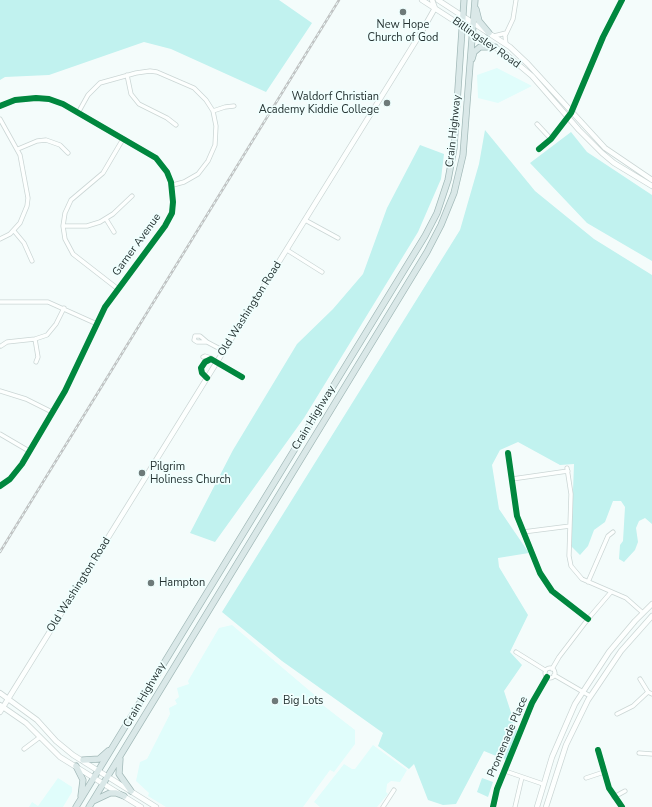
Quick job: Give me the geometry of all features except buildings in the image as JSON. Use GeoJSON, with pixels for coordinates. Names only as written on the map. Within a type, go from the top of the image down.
{"type":"FeatureCollection","features":[{"type":"Feature","properties":{"kind":"highway","name":"Crain Highway"},"geometry":{"type":"LineString","coordinates":[[76,807],[118,741],[148,687],[425,236],[440,207],[448,180],[454,148],[464,0]]}},
{"type":"Feature","properties":{"kind":"highway","name":"Crain Highway"},"geometry":{"type":"LineString","coordinates":[[90,805],[427,252],[447,214],[457,185],[463,155],[475,0]]}},
{"type":"Feature","properties":{"kind":"highway"},"geometry":{"type":"LineString","coordinates":[[475,0],[478,17],[491,35]]}},
{"type":"Feature","properties":{"kind":"highway"},"geometry":{"type":"LineString","coordinates":[[470,65],[477,49],[484,46],[495,47]]}},
{"type":"Feature","properties":{"kind":"highway"},"geometry":{"type":"LineString","coordinates":[[324,401],[332,408]]}},
{"type":"Feature","properties":{"kind":"highway"},"geometry":{"type":"LineString","coordinates":[[257,511],[265,517]]}},
{"type":"Feature","properties":{"kind":"highway"},"geometry":{"type":"LineString","coordinates":[[83,760],[99,759],[118,741]]}},
{"type":"Feature","properties":{"kind":"highway"},"geometry":{"type":"LineString","coordinates":[[121,755],[119,774],[130,791]]}},
{"type":"Feature","properties":{"kind":"highway"},"geometry":{"type":"LineString","coordinates":[[76,766],[83,780],[80,801]]}},
{"type":"Feature","properties":{"kind":"highway"},"geometry":{"type":"LineString","coordinates":[[90,805],[110,793],[116,793],[124,796]]}},
{"type":"Feature","properties":{"kind":"main road","name":"Billingsley Road"},"geometry":{"type":"LineString","coordinates":[[422,0],[472,31],[532,76],[569,115],[605,148],[651,182]]}},
{"type":"Feature","properties":{"kind":"main road"},"geometry":{"type":"LineString","coordinates":[[432,0],[435,8]]}},
{"type":"Feature","properties":{"kind":"main road","name":"Billingsley Road"},"geometry":{"type":"LineString","coordinates":[[438,0],[472,24],[506,44],[528,64],[569,115]]}},
{"type":"Feature","properties":{"kind":"main road","name":"Old Washington Road"},"geometry":{"type":"LineString","coordinates":[[0,712],[2,706],[92,566],[435,8]]}},
{"type":"Feature","properties":{"kind":"main road"},"geometry":{"type":"LineString","coordinates":[[537,807],[543,784],[561,734],[582,692],[609,652],[652,604]]}},
{"type":"Feature","properties":{"kind":"main road"},"geometry":{"type":"LineString","coordinates":[[546,807],[566,745],[590,696],[614,659],[644,622],[645,616],[643,613]]}},
{"type":"Feature","properties":{"kind":"main road"},"geometry":{"type":"LineString","coordinates":[[634,635],[652,616]]}},
{"type":"Feature","properties":{"kind":"main road"},"geometry":{"type":"LineString","coordinates":[[0,693],[37,720],[61,746],[156,807]]}},
{"type":"Feature","properties":{"kind":"main road"},"geometry":{"type":"LineString","coordinates":[[2,706],[26,723],[60,757],[141,807]]}},
{"type":"Feature","properties":{"kind":"street"},"geometry":{"type":"LineString","coordinates":[[506,44],[506,33],[513,19],[516,0]]}},
{"type":"Feature","properties":{"kind":"street"},"geometry":{"type":"LineString","coordinates":[[540,149],[551,139],[569,115],[601,42],[622,0]]}},
{"type":"Feature","properties":{"kind":"street"},"geometry":{"type":"LineString","coordinates":[[491,35],[506,33]]}},
{"type":"Feature","properties":{"kind":"street"},"geometry":{"type":"LineString","coordinates":[[78,113],[88,95],[100,83],[127,75],[153,71],[194,88],[213,111],[216,126],[216,139],[208,161],[192,178],[172,185]]}},
{"type":"Feature","properties":{"kind":"street"},"geometry":{"type":"LineString","coordinates":[[127,75],[131,94],[139,104],[167,118],[176,125]]}},
{"type":"Feature","properties":{"kind":"street","name":"Garner Avenue"},"geometry":{"type":"LineString","coordinates":[[0,106],[15,100],[36,98],[56,101],[156,158],[167,172],[172,185],[173,208],[165,226],[110,298],[73,376],[29,452],[14,475],[0,486]]}},
{"type":"Feature","properties":{"kind":"street"},"geometry":{"type":"LineString","coordinates":[[213,111],[234,106]]}},
{"type":"Feature","properties":{"kind":"street"},"geometry":{"type":"LineString","coordinates":[[0,119],[18,149],[22,161],[28,198],[24,218],[14,231],[0,238]]}},
{"type":"Feature","properties":{"kind":"street"},"geometry":{"type":"LineString","coordinates":[[537,124],[551,139]]}},
{"type":"Feature","properties":{"kind":"street"},"geometry":{"type":"LineString","coordinates":[[118,289],[73,254],[64,239],[63,226],[64,213],[71,200],[103,174],[123,139]]}},
{"type":"Feature","properties":{"kind":"street"},"geometry":{"type":"LineString","coordinates":[[18,149],[37,141],[46,140],[60,145],[68,153]]}},
{"type":"Feature","properties":{"kind":"street"},"geometry":{"type":"LineString","coordinates":[[63,226],[91,225],[106,219],[132,196]]}},
{"type":"Feature","properties":{"kind":"street"},"geometry":{"type":"LineString","coordinates":[[106,219],[114,232]]}},
{"type":"Feature","properties":{"kind":"street"},"geometry":{"type":"LineString","coordinates":[[305,220],[338,238]]}},
{"type":"Feature","properties":{"kind":"street"},"geometry":{"type":"LineString","coordinates":[[14,231],[24,243],[32,261]]}},
{"type":"Feature","properties":{"kind":"street"},"geometry":{"type":"LineString","coordinates":[[287,250],[322,272]]}},
{"type":"Feature","properties":{"kind":"street"},"geometry":{"type":"LineString","coordinates":[[0,302],[41,301],[64,308],[97,324]]}},
{"type":"Feature","properties":{"kind":"street"},"geometry":{"type":"LineString","coordinates":[[0,346],[10,342],[36,339],[47,335],[53,329],[64,308]]}},
{"type":"Feature","properties":{"kind":"street"},"geometry":{"type":"LineString","coordinates":[[36,339],[38,357],[36,362]]}},
{"type":"Feature","properties":{"kind":"street"},"geometry":{"type":"LineString","coordinates":[[207,342],[224,351]]}},
{"type":"Feature","properties":{"kind":"street"},"geometry":{"type":"LineString","coordinates":[[203,357],[205,356],[217,362],[242,377]]}},
{"type":"Feature","properties":{"kind":"street"},"geometry":{"type":"LineString","coordinates":[[207,378],[202,373],[201,368],[205,362],[211,359]]}},
{"type":"Feature","properties":{"kind":"street"},"geometry":{"type":"LineString","coordinates":[[0,391],[26,399],[52,412]]}},
{"type":"Feature","properties":{"kind":"street"},"geometry":{"type":"LineString","coordinates":[[0,434],[29,452]]}},
{"type":"Feature","properties":{"kind":"street"},"geometry":{"type":"LineString","coordinates":[[508,453],[517,516],[540,573],[552,591],[588,619]]}},
{"type":"Feature","properties":{"kind":"street"},"geometry":{"type":"LineString","coordinates":[[512,479],[567,469],[571,489],[570,563],[577,575],[588,582],[626,598],[643,613]]}},
{"type":"Feature","properties":{"kind":"street"},"geometry":{"type":"LineString","coordinates":[[523,532],[570,526]]}},
{"type":"Feature","properties":{"kind":"street"},"geometry":{"type":"LineString","coordinates":[[588,582],[608,536],[613,532]]}},
{"type":"Feature","properties":{"kind":"street"},"geometry":{"type":"LineString","coordinates":[[590,696],[554,675],[552,669],[559,657],[588,619],[611,592]]}},
{"type":"Feature","properties":{"kind":"street"},"geometry":{"type":"LineString","coordinates":[[516,652],[546,670],[548,668],[552,669]]}},
{"type":"Feature","properties":{"kind":"street"},"geometry":{"type":"LineString","coordinates":[[546,670],[547,677],[552,677],[554,675]]}},
{"type":"Feature","properties":{"kind":"street","name":"Promenade Place"},"geometry":{"type":"LineString","coordinates":[[493,807],[497,789],[532,703],[547,677]]}},
{"type":"Feature","properties":{"kind":"street"},"geometry":{"type":"LineString","coordinates":[[640,679],[648,692],[652,694]]}},
{"type":"Feature","properties":{"kind":"street"},"geometry":{"type":"LineString","coordinates":[[617,714],[636,704],[648,692]]}},
{"type":"Feature","properties":{"kind":"street"},"geometry":{"type":"LineString","coordinates":[[24,749],[40,737]]}},
{"type":"Feature","properties":{"kind":"street"},"geometry":{"type":"LineString","coordinates":[[598,750],[604,772],[614,797],[622,807]]}},
{"type":"Feature","properties":{"kind":"street"},"geometry":{"type":"LineString","coordinates":[[639,752],[652,754]]}},
{"type":"Feature","properties":{"kind":"street"},"geometry":{"type":"LineString","coordinates":[[505,771],[543,784]]}},
{"type":"Feature","properties":{"kind":"street"},"geometry":{"type":"LineString","coordinates":[[586,778],[604,772]]}},
{"type":"Feature","properties":{"kind":"street"},"geometry":{"type":"LineString","coordinates":[[515,807],[522,777]]}},
{"type":"Feature","properties":{"kind":"street"},"geometry":{"type":"LineString","coordinates":[[383,807],[394,790]]}},
{"type":"Feature","properties":{"kind":"street"},"geometry":{"type":"LineString","coordinates":[[614,797],[625,791]]}},
{"type":"Feature","properties":{"kind":"shaded area"},"geometry":{"type":"Polygon","coordinates":[[[0,0],[279,0],[312,23],[266,92],[171,49],[144,42],[49,75],[5,77],[0,80],[0,0]]]}},
{"type":"Feature","properties":{"kind":"shaded area"},"geometry":{"type":"Polygon","coordinates":[[[497,68],[532,86],[498,103],[478,98],[477,75],[497,68]]]}},
{"type":"Feature","properties":{"kind":"shaded area"},"geometry":{"type":"Polygon","coordinates":[[[485,130],[535,191],[594,239],[652,275],[652,524],[645,518],[639,521],[636,528],[638,542],[635,550],[624,562],[619,559],[620,545],[623,541],[625,507],[621,501],[613,501],[605,522],[594,530],[588,546],[580,555],[571,546],[574,464],[560,465],[518,442],[500,450],[492,465],[499,509],[529,553],[498,558],[499,567],[528,615],[510,652],[522,665],[504,691],[517,731],[506,760],[484,751],[456,804],[443,805],[428,800],[414,764],[409,769],[378,746],[383,733],[282,661],[222,612],[460,230],[479,164],[485,130]]]}},
{"type":"Feature","properties":{"kind":"shaded area"},"geometry":{"type":"Polygon","coordinates":[[[571,132],[587,152],[652,195],[652,261],[587,223],[530,163],[571,132]]]}},
{"type":"Feature","properties":{"kind":"shaded area"},"geometry":{"type":"Polygon","coordinates":[[[420,145],[444,154],[441,179],[418,232],[304,418],[215,542],[190,533],[233,450],[297,344],[333,309],[363,274],[387,208],[420,145]]]}},
{"type":"Feature","properties":{"kind":"shaded area"},"geometry":{"type":"Polygon","coordinates":[[[232,625],[317,697],[315,699],[355,730],[355,744],[334,772],[330,770],[303,807],[166,807],[148,796],[149,793],[136,781],[140,762],[147,759],[170,714],[169,708],[177,704],[175,700],[179,697],[177,688],[189,684],[188,681],[219,628],[232,625]]]}},
{"type":"Feature","properties":{"kind":"shaded area"},"geometry":{"type":"Polygon","coordinates":[[[373,745],[407,770],[400,782],[391,781],[387,784],[386,792],[388,794],[377,807],[320,807],[314,802],[344,764],[352,769],[355,769],[373,745]]]}},
{"type":"Feature","properties":{"kind":"shaded area"},"geometry":{"type":"Polygon","coordinates":[[[58,778],[72,787],[72,792],[63,807],[29,807],[32,802],[38,806],[58,778]]]}},
{"type":"Feature","properties":{"kind":"shaded area"},"geometry":{"type":"Polygon","coordinates":[[[482,778],[493,782],[488,797],[477,792],[482,778]]]}},
{"type":"Feature","properties":{"kind":"railway"},"geometry":{"type":"LineString","coordinates":[[0,552],[339,0]]}},
{"type":"Feature","properties":{"kind":"cycle path"},"geometry":{"type":"LineString","coordinates":[[539,149],[551,139],[571,113],[603,37],[622,0]]}},
{"type":"Feature","properties":{"kind":"cycle path"},"geometry":{"type":"LineString","coordinates":[[0,106],[15,100],[36,98],[49,99],[63,104],[156,158],[167,172],[171,182],[173,202],[172,213],[165,226],[105,307],[65,391],[22,464],[10,479],[0,486]]}},
{"type":"Feature","properties":{"kind":"cycle path"},"geometry":{"type":"LineString","coordinates":[[207,378],[202,373],[201,368],[205,362],[211,359],[242,377]]}},
{"type":"Feature","properties":{"kind":"cycle path"},"geometry":{"type":"LineString","coordinates":[[508,453],[517,516],[540,573],[552,591],[588,619]]}},
{"type":"Feature","properties":{"kind":"cycle path"},"geometry":{"type":"LineString","coordinates":[[493,807],[497,789],[532,703],[547,677]]}},
{"type":"Feature","properties":{"kind":"cycle path"},"geometry":{"type":"LineString","coordinates":[[598,750],[609,788],[622,807]]}},
{"type":"Feature","properties":{"kind":"place","name":"New Hope Church of God"},"geometry":{"type":"Point","coordinates":[403,12]}},
{"type":"Feature","properties":{"kind":"place","name":"Waldorf Christian Academy Kiddie College"},"geometry":{"type":"Point","coordinates":[387,103]}},
{"type":"Feature","properties":{"kind":"place","name":"Pilgrim Holiness Church"},"geometry":{"type":"Point","coordinates":[142,473]}},
{"type":"Feature","properties":{"kind":"place","name":"Hampton"},"geometry":{"type":"Point","coordinates":[151,583]}},
{"type":"Feature","properties":{"kind":"place","name":"Big Lots"},"geometry":{"type":"Point","coordinates":[275,701]}}]}
